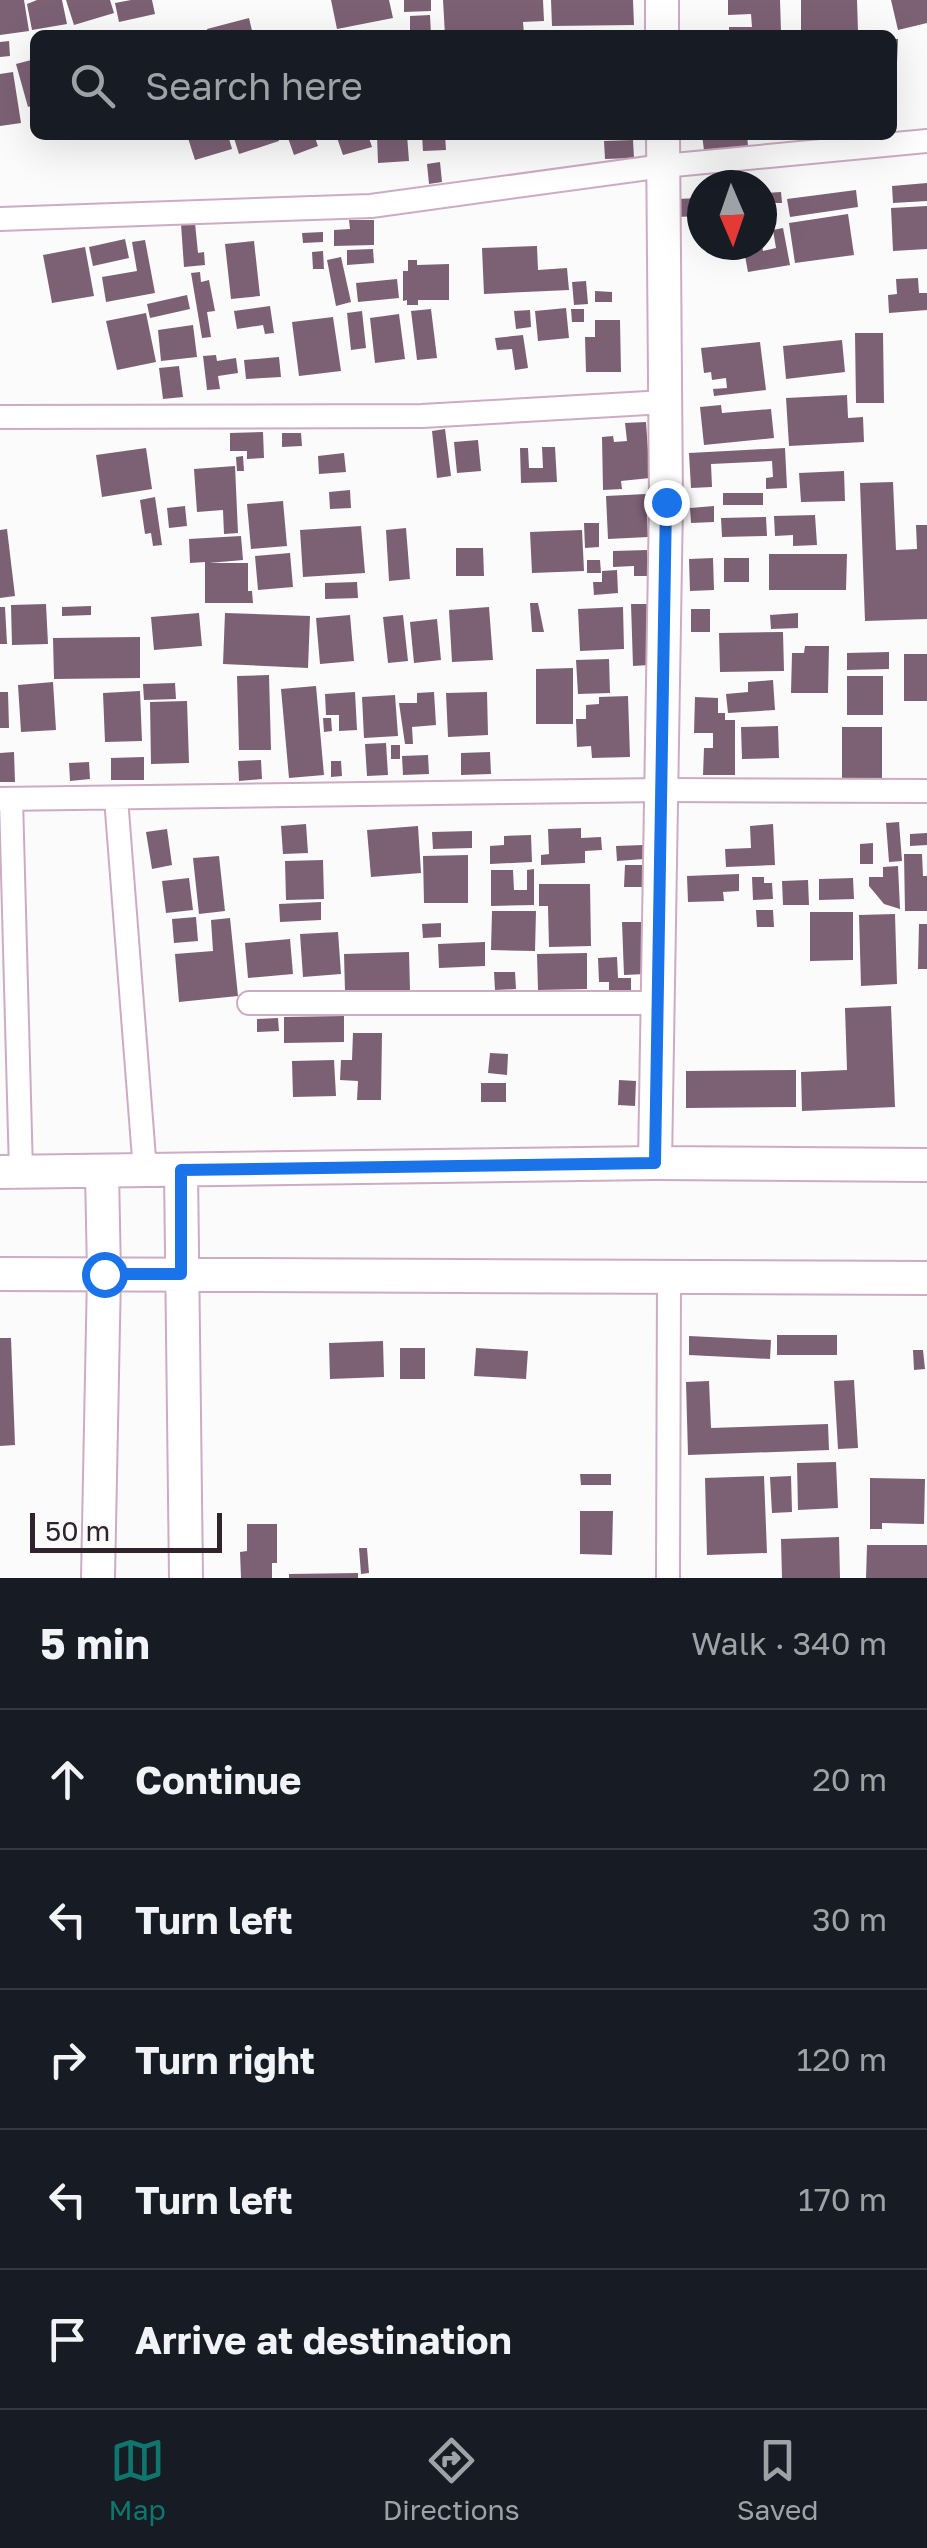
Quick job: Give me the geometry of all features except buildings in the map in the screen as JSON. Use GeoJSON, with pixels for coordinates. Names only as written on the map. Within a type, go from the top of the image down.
{"type":"FeatureCollection","features":[{"type":"Feature","properties":{"kind":"main road"},"geometry":{"type":"LineString","coordinates":[[662,0],[662,30]]}},
{"type":"Feature","properties":{"kind":"main road"},"geometry":{"type":"LineString","coordinates":[[655,1163],[662,790],[663,150]]}},
{"type":"Feature","properties":{"kind":"main road"},"geometry":{"type":"LineString","coordinates":[[10,1172],[655,1163],[927,1166]]}},
{"type":"Feature","properties":{"kind":"main road"},"geometry":{"type":"LineString","coordinates":[[181,1170],[186,1578]]}},
{"type":"Feature","properties":{"kind":"main road"},"geometry":{"type":"LineString","coordinates":[[98,1578],[104,1274],[102,1172]]}},
{"type":"Feature","properties":{"kind":"main road"},"geometry":{"type":"LineString","coordinates":[[0,1274],[927,1278]]}},
{"type":"Feature","properties":{"kind":"street"},"geometry":{"type":"LineString","coordinates":[[0,220],[371,206],[663,150],[927,140]]}},
{"type":"Feature","properties":{"kind":"street"},"geometry":{"type":"LineString","coordinates":[[0,417],[422,416],[665,402]]}},
{"type":"Feature","properties":{"kind":"street"},"geometry":{"type":"LineString","coordinates":[[10,1172],[5,799],[662,790],[927,791]]}},
{"type":"Feature","properties":{"kind":"street"},"geometry":{"type":"LineString","coordinates":[[116,798],[145,1170]]}},
{"type":"Feature","properties":{"kind":"street"},"geometry":{"type":"LineString","coordinates":[[249,1003],[658,1003]]}},
{"type":"Feature","properties":{"kind":"street"},"geometry":{"type":"LineString","coordinates":[[668,1578],[669,1278]]}},
{"type":"Feature","properties":{"kind":"route"},"geometry":{"type":"LineString","coordinates":[[104,1274],[181,1274],[181,1170],[655,1163],[666,502]]}}]}
